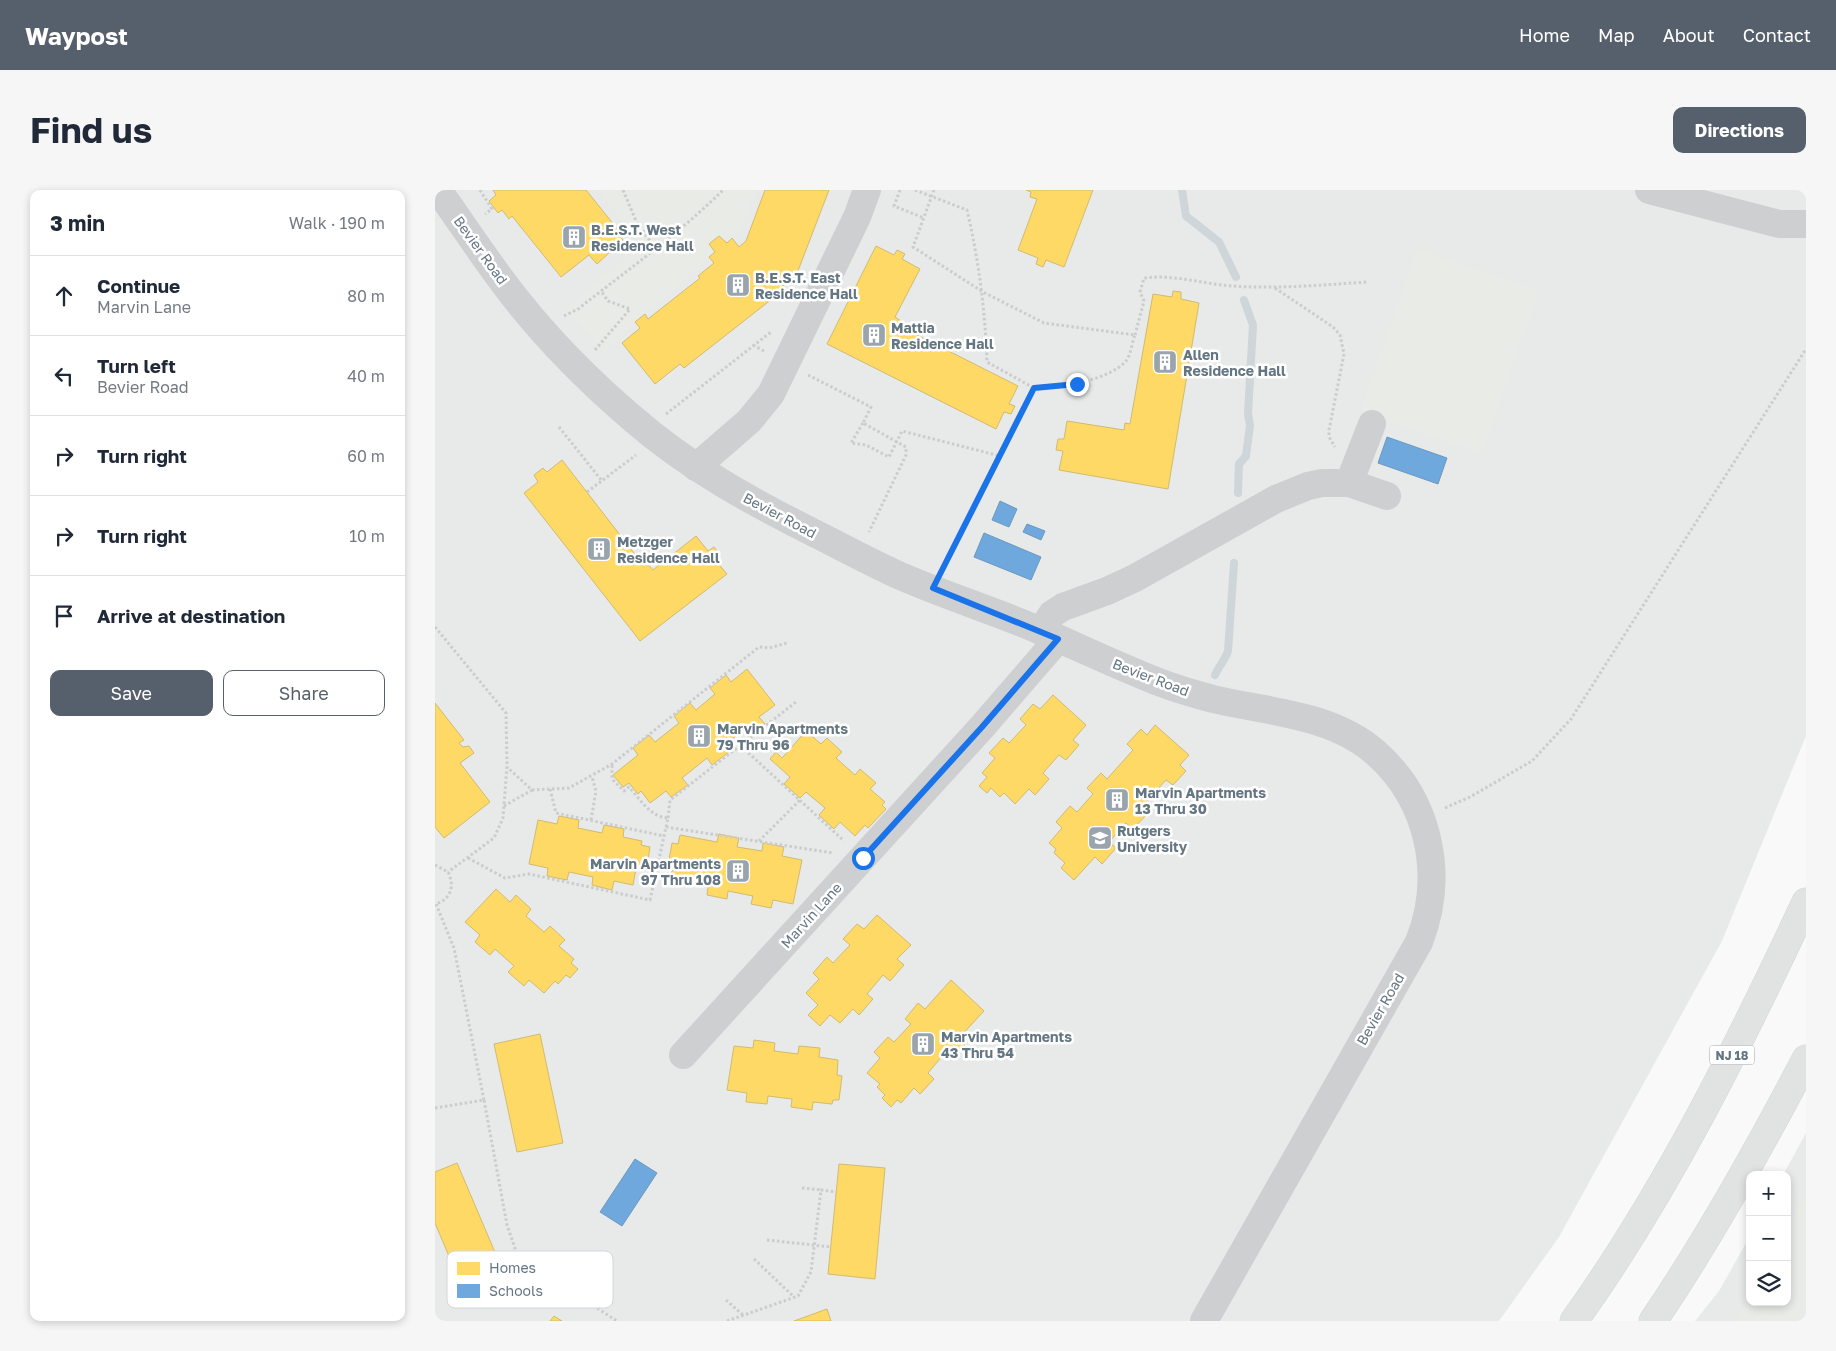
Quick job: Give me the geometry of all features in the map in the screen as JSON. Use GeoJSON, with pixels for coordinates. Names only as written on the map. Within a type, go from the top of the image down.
{"type":"FeatureCollection","features":[{"type":"Feature","properties":{"kind":"highway","name":"NJ 18"},"geometry":{"type":"LineString","coordinates":[[1574,1321],[1651,1204],[1712,1094],[1751,1020],[1806,902]]}},
{"type":"Feature","properties":{"kind":"highway"},"geometry":{"type":"LineString","coordinates":[[1653,1321],[1712,1230],[1764,1141],[1806,1059]]}},
{"type":"Feature","properties":{"kind":"street","name":"Bevier Road"},"geometry":{"type":"LineString","coordinates":[[438,190],[515,297],[544,332],[576,366],[632,418],[696,467],[780,516],[897,574],[1171,686],[1210,698],[1303,717],[1338,729],[1378,754],[1403,783],[1422,819],[1431,855],[1433,882],[1429,914],[1419,942],[1203,1321]]}},
{"type":"Feature","properties":{"kind":"street"},"geometry":{"type":"LineString","coordinates":[[696,467],[749,420],[771,394],[854,226],[867,190]]}},
{"type":"Feature","properties":{"kind":"street"},"geometry":{"type":"LineString","coordinates":[[1649,190],[1779,224],[1806,224]]}},
{"type":"Feature","properties":{"kind":"street"},"geometry":{"type":"LineString","coordinates":[[1354,472],[1372,424]]}},
{"type":"Feature","properties":{"kind":"street","name":"Marvin Lane"},"geometry":{"type":"LineString","coordinates":[[683,1055],[982,727],[1050,635],[1052,614],[1063,607],[1107,591],[1135,578],[1276,499],[1322,482],[1354,472],[1387,496]]}},
{"type":"Feature","properties":{"kind":"path"},"geometry":{"type":"LineString","coordinates":[[480,190],[492,209],[487,213]]}},
{"type":"Feature","properties":{"kind":"path"},"geometry":{"type":"LineString","coordinates":[[623,190],[636,221],[655,248]]}},
{"type":"Feature","properties":{"kind":"path"},"geometry":{"type":"LineString","coordinates":[[557,320],[578,309],[601,291],[707,206],[723,190]]}},
{"type":"Feature","properties":{"kind":"path"},"geometry":{"type":"LineString","coordinates":[[900,190],[894,206],[924,218]]}},
{"type":"Feature","properties":{"kind":"path"},"geometry":{"type":"LineString","coordinates":[[915,190],[967,210],[983,292],[987,362],[1034,388],[1077,384],[1103,375],[1127,360],[1144,301],[1140,292],[1144,278],[1159,276],[1229,286],[1275,287],[1367,282]]}},
{"type":"Feature","properties":{"kind":"path"},"geometry":{"type":"LineString","coordinates":[[934,190],[913,247],[983,292],[1044,324],[1135,335]]}},
{"type":"Feature","properties":{"kind":"path"},"geometry":{"type":"LineString","coordinates":[[1275,287],[1340,335],[1344,354],[1329,437],[1354,472]]}},
{"type":"Feature","properties":{"kind":"path"},"geometry":{"type":"LineString","coordinates":[[589,356],[630,309],[608,301],[601,291]]}},
{"type":"Feature","properties":{"kind":"path"},"geometry":{"type":"LineString","coordinates":[[661,417],[776,328]]}},
{"type":"Feature","properties":{"kind":"path"},"geometry":{"type":"LineString","coordinates":[[1422,819],[1470,797],[1533,761],[1571,719],[1806,349]]}},
{"type":"Feature","properties":{"kind":"path"},"geometry":{"type":"LineString","coordinates":[[801,371],[871,407],[851,443],[866,445],[889,457],[902,431],[1000,456]]}},
{"type":"Feature","properties":{"kind":"path"},"geometry":{"type":"LineString","coordinates":[[933,588],[1034,388]]}},
{"type":"Feature","properties":{"kind":"path"},"geometry":{"type":"LineString","coordinates":[[863,423],[898,440],[906,447],[906,455],[872,527]]}},
{"type":"Feature","properties":{"kind":"path"},"geometry":{"type":"LineString","coordinates":[[559,427],[602,481]]}},
{"type":"Feature","properties":{"kind":"path"},"geometry":{"type":"LineString","coordinates":[[587,492],[640,453]]}},
{"type":"Feature","properties":{"kind":"path"},"geometry":{"type":"LineString","coordinates":[[435,627],[506,713],[507,766],[503,818],[494,838],[448,872]]}},
{"type":"Feature","properties":{"kind":"path"},"geometry":{"type":"LineString","coordinates":[[504,806],[532,790],[569,788],[592,777],[612,764],[759,647],[769,648],[787,643]]}},
{"type":"Feature","properties":{"kind":"path"},"geometry":{"type":"LineString","coordinates":[[468,858],[505,878],[529,874],[650,900],[670,800],[796,702]]}},
{"type":"Feature","properties":{"kind":"path"},"geometry":{"type":"LineString","coordinates":[[741,746],[863,858]]}},
{"type":"Feature","properties":{"kind":"path"},"geometry":{"type":"LineString","coordinates":[[612,764],[612,779],[624,791],[629,787],[651,812],[659,818],[667,818]]}},
{"type":"Feature","properties":{"kind":"path"},"geometry":{"type":"LineString","coordinates":[[507,766],[532,790]]}},
{"type":"Feature","properties":{"kind":"path"},"geometry":{"type":"LineString","coordinates":[[591,820],[596,791],[592,777]]}},
{"type":"Feature","properties":{"kind":"path"},"geometry":{"type":"LineString","coordinates":[[550,789],[556,813],[664,836]]}},
{"type":"Feature","properties":{"kind":"path"},"geometry":{"type":"LineString","coordinates":[[759,841],[800,800]]}},
{"type":"Feature","properties":{"kind":"path"},"geometry":{"type":"LineString","coordinates":[[666,826],[863,858]]}},
{"type":"Feature","properties":{"kind":"path"},"geometry":{"type":"LineString","coordinates":[[435,865],[448,872],[452,885],[451,891],[443,902],[436,904],[454,948],[507,1225],[515,1251]]}},
{"type":"Feature","properties":{"kind":"path"},"geometry":{"type":"LineString","coordinates":[[435,1108],[484,1100]]}},
{"type":"Feature","properties":{"kind":"path"},"geometry":{"type":"LineString","coordinates":[[802,1188],[836,1192]]}},
{"type":"Feature","properties":{"kind":"path"},"geometry":{"type":"LineString","coordinates":[[727,1321],[798,1296],[811,1272],[821,1190]]}},
{"type":"Feature","properties":{"kind":"path"},"geometry":{"type":"LineString","coordinates":[[767,1240],[831,1247]]}},
{"type":"Feature","properties":{"kind":"path"},"geometry":{"type":"LineString","coordinates":[[754,1259],[794,1297]]}},
{"type":"Feature","properties":{"kind":"path"},"geometry":{"type":"LineString","coordinates":[[726,1300],[743,1316]]}},
{"type":"Feature","properties":{"kind":"path"},"geometry":{"type":"LineString","coordinates":[[597,1308],[617,1321]]}},
{"type":"Feature","properties":{"kind":"shaded area","name":"Rutgers University"},"geometry":{"type":"Polygon","coordinates":[[[435,190],[1806,190],[1806,736],[1722,941],[1559,1237],[1499,1321],[435,1321],[435,190]]]}},
{"type":"Feature","properties":{"kind":"shaded area"},"geometry":{"type":"Polygon","coordinates":[[[597,190],[757,190],[738,233],[605,352],[565,308],[641,246],[597,190]]]}},
{"type":"Feature","properties":{"kind":"shaded area"},"geometry":{"type":"Polygon","coordinates":[[[1418,249],[1539,291],[1481,454],[1360,411],[1418,249]]]}},
{"type":"Feature","properties":{"kind":"shaded area"},"geometry":{"type":"Polygon","coordinates":[[[1806,1133],[1806,1321],[1695,1321],[1719,1291],[1746,1243],[1746,1306],[1791,1306],[1791,1171],[1785,1171],[1806,1133]]]}},
{"type":"Feature","properties":{"kind":"shaded area"},"geometry":{"type":"Polygon","coordinates":[[[1806,1193],[1806,1321],[1736,1321],[1746,1303],[1746,1306],[1791,1306],[1791,1220],[1806,1193]]]}},
{"type":"Feature","properties":{"kind":"building: Homes","name":"B.E.S.T. West Residence Hall"},"geometry":{"type":"Polygon","coordinates":[[[493,190],[586,190],[619,231],[617,233],[623,240],[597,264],[589,255],[561,277],[512,216],[509,219],[502,210],[498,213],[489,201],[496,195],[493,190]]]}},
{"type":"Feature","properties":{"kind":"building: Homes","name":"B.E.S.T. East Residence Hall"},"geometry":{"type":"Polygon","coordinates":[[[765,190],[829,190],[796,276],[775,292],[777,295],[684,368],[680,364],[655,384],[622,343],[640,328],[635,322],[645,314],[648,319],[700,278],[698,276],[714,263],[709,257],[715,252],[709,244],[719,236],[727,243],[732,238],[739,247],[746,241],[765,190]]]}},
{"type":"Feature","properties":{"kind":"building: Homes"},"geometry":{"type":"Polygon","coordinates":[[[1026,190],[1093,190],[1064,267],[1046,260],[1043,267],[1036,264],[1038,258],[1018,250],[1037,199],[1030,197],[1031,192],[1026,190]]]}},
{"type":"Feature","properties":{"kind":"building: Homes","name":"Mattia Residence Hall"},"geometry":{"type":"Polygon","coordinates":[[[876,246],[894,255],[897,250],[905,254],[902,259],[920,269],[895,317],[901,321],[899,326],[1018,386],[1009,404],[1015,406],[1011,414],[1004,412],[996,429],[827,344],[876,246]]]}},
{"type":"Feature","properties":{"kind":"building: Homes","name":"Allen Residence Hall"},"geometry":{"type":"Polygon","coordinates":[[[1173,291],[1181,292],[1181,299],[1199,303],[1168,489],[1059,470],[1063,451],[1056,450],[1058,439],[1064,439],[1067,421],[1124,430],[1125,423],[1130,424],[1153,294],[1172,297],[1173,291]]]}},
{"type":"Feature","properties":{"kind":"building: Homes","name":"Metzger Residence Hall"},"geometry":{"type":"Polygon","coordinates":[[[562,460],[644,566],[648,564],[653,570],[696,536],[708,551],[714,547],[720,555],[714,559],[727,574],[640,641],[524,493],[538,482],[534,475],[543,468],[547,472],[562,460]]]}},
{"type":"Feature","properties":{"kind":"building: Homes","name":"Marvin Apartments 79 Thru 96"},"geometry":{"type":"Polygon","coordinates":[[[747,669],[775,705],[759,717],[765,724],[748,737],[743,730],[723,746],[729,752],[712,765],[707,758],[682,778],[688,785],[671,797],[666,791],[650,803],[641,791],[638,794],[629,783],[623,787],[613,775],[638,755],[633,748],[649,735],[655,742],[679,723],[674,716],[690,703],[696,710],[715,694],[710,688],[726,675],[731,682],[747,669]]]}},
{"type":"Feature","properties":{"kind":"building: Homes"},"geometry":{"type":"Polygon","coordinates":[[[1053,695],[1086,725],[1073,740],[1079,745],[1066,760],[1059,755],[1043,773],[1049,779],[1035,795],[1029,789],[1015,804],[1004,793],[1000,797],[991,788],[987,793],[979,786],[987,777],[982,773],[995,758],[989,753],[1003,738],[1009,743],[1026,725],[1020,719],[1033,704],[1040,709],[1053,695]]]}},
{"type":"Feature","properties":{"kind":"building: Homes"},"geometry":{"type":"Polygon","coordinates":[[[435,703],[464,740],[459,743],[463,747],[469,746],[474,753],[460,763],[490,802],[444,838],[435,827],[435,703]]]}},
{"type":"Feature","properties":{"kind":"building: Homes","name":"Marvin Apartments 13 Thru 30"},"geometry":{"type":"Polygon","coordinates":[[[1155,725],[1189,755],[1180,765],[1186,771],[1173,785],[1166,780],[1140,808],[1147,814],[1133,829],[1126,823],[1109,842],[1116,848],[1102,864],[1095,857],[1074,880],[1061,868],[1065,863],[1054,853],[1056,849],[1049,843],[1062,828],[1056,822],[1070,806],[1077,812],[1093,794],[1087,788],[1101,773],[1107,779],[1133,750],[1127,744],[1141,729],[1147,735],[1155,725]]]}},
{"type":"Feature","properties":{"kind":"building: Homes"},"geometry":{"type":"Polygon","coordinates":[[[806,731],[821,744],[827,738],[842,752],[836,758],[855,775],[860,769],[876,783],[870,789],[885,802],[882,805],[886,809],[868,828],[865,825],[855,836],[840,822],[834,829],[819,815],[825,808],[806,792],[800,798],[784,784],[790,777],[770,759],[776,752],[782,758],[806,731]]]}},
{"type":"Feature","properties":{"kind":"building: Homes"},"geometry":{"type":"Polygon","coordinates":[[[559,816],[579,820],[578,828],[602,833],[604,825],[624,829],[623,837],[642,841],[641,845],[650,847],[648,860],[643,859],[640,870],[636,869],[633,885],[614,881],[612,890],[592,885],[593,877],[569,872],[567,880],[547,876],[548,868],[529,864],[538,820],[557,824],[559,816]]]}},
{"type":"Feature","properties":{"kind":"building: Homes","name":"Marvin Apartments 97 Thru 108"},"geometry":{"type":"Polygon","coordinates":[[[719,834],[739,838],[737,847],[762,851],[763,843],[784,847],[782,856],[802,860],[793,904],[773,900],[771,908],[751,904],[753,896],[728,891],[727,899],[707,895],[708,887],[671,879],[672,870],[677,871],[679,861],[669,860],[672,843],[678,844],[680,835],[717,842],[719,834]]]}},
{"type":"Feature","properties":{"kind":"building: Homes"},"geometry":{"type":"Polygon","coordinates":[[[496,889],[510,902],[516,895],[531,909],[526,916],[544,932],[550,926],[565,940],[559,946],[574,959],[571,963],[578,969],[570,978],[566,975],[558,984],[555,981],[544,993],[529,980],[524,986],[508,972],[514,966],[495,949],[490,955],[475,942],[480,935],[465,922],[496,889]]]}},
{"type":"Feature","properties":{"kind":"building: Homes"},"geometry":{"type":"Polygon","coordinates":[[[877,915],[911,945],[897,959],[904,965],[890,981],[883,975],[867,994],[873,999],[859,1015],[853,1009],[840,1023],[830,1015],[820,1026],[808,1015],[818,1005],[806,993],[819,979],[813,973],[827,957],[833,963],[850,945],[843,939],[857,924],[864,929],[877,915]]]}},
{"type":"Feature","properties":{"kind":"building: Homes","name":"Marvin Apartments 43 Thru 54"},"geometry":{"type":"Polygon","coordinates":[[[951,980],[984,1011],[958,1039],[965,1045],[951,1060],[944,1054],[928,1073],[934,1079],[920,1094],[914,1088],[901,1103],[897,1100],[891,1107],[882,1098],[885,1095],[877,1087],[880,1084],[867,1073],[880,1058],[874,1052],[888,1037],[894,1042],[911,1024],[905,1019],[918,1003],[925,1009],[951,980]]]}},
{"type":"Feature","properties":{"kind":"building: Homes"},"geometry":{"type":"Polygon","coordinates":[[[540,1034],[563,1143],[517,1152],[494,1044],[540,1034]]]}},
{"type":"Feature","properties":{"kind":"building: Homes"},"geometry":{"type":"Polygon","coordinates":[[[754,1040],[775,1043],[774,1051],[798,1054],[799,1046],[820,1048],[819,1057],[838,1060],[837,1075],[842,1076],[839,1100],[833,1100],[832,1104],[813,1102],[812,1110],[791,1107],[792,1099],[768,1096],[767,1104],[746,1102],[747,1093],[727,1090],[734,1046],[753,1048],[754,1040]]]}},
{"type":"Feature","properties":{"kind":"building: Homes"},"geometry":{"type":"Polygon","coordinates":[[[457,1163],[494,1251],[447,1252],[435,1223],[435,1172],[457,1163]]]}},
{"type":"Feature","properties":{"kind":"building: Homes"},"geometry":{"type":"Polygon","coordinates":[[[839,1164],[885,1168],[875,1279],[828,1274],[839,1164]]]}},
{"type":"Feature","properties":{"kind":"building: Homes"},"geometry":{"type":"Polygon","coordinates":[[[827,1309],[831,1321],[794,1321],[827,1309]]]}},
{"type":"Feature","properties":{"kind":"building: Homes"},"geometry":{"type":"Polygon","coordinates":[[[554,1316],[562,1321],[550,1321],[554,1316]]]}},
{"type":"Feature","properties":{"kind":"building: Schools"},"geometry":{"type":"Polygon","coordinates":[[[1387,437],[1447,458],[1438,484],[1378,463],[1387,437]]]}},
{"type":"Feature","properties":{"kind":"building: Schools"},"geometry":{"type":"Polygon","coordinates":[[[1000,501],[1017,509],[1009,527],[992,520],[1000,501]]]}},
{"type":"Feature","properties":{"kind":"building: Schools"},"geometry":{"type":"Polygon","coordinates":[[[1027,524],[1045,531],[1041,540],[1023,532],[1027,524]]]}},
{"type":"Feature","properties":{"kind":"building: Schools"},"geometry":{"type":"Polygon","coordinates":[[[984,533],[1041,557],[1031,580],[974,557],[984,533]]]}},
{"type":"Feature","properties":{"kind":"building: Schools"},"geometry":{"type":"Polygon","coordinates":[[[635,1159],[657,1173],[622,1226],[600,1212],[635,1159]]]}},
{"type":"Feature","properties":{"kind":"waterway"},"geometry":{"type":"LineString","coordinates":[[1182,190],[1186,216],[1219,242],[1236,277]]}},
{"type":"Feature","properties":{"kind":"waterway"},"geometry":{"type":"LineString","coordinates":[[1238,493],[1239,464],[1246,456],[1250,425],[1248,414],[1253,325],[1244,300]]}},
{"type":"Feature","properties":{"kind":"waterway"},"geometry":{"type":"LineString","coordinates":[[1215,675],[1228,651],[1234,563]]}},
{"type":"Feature","properties":{"kind":"place","name":"B.E.S.T. West Residence Hall"},"geometry":{"type":"Point","coordinates":[574,237]}},
{"type":"Feature","properties":{"kind":"place","name":"B.E.S.T. East Residence Hall"},"geometry":{"type":"Point","coordinates":[738,285]}},
{"type":"Feature","properties":{"kind":"place","name":"Mattia Residence Hall"},"geometry":{"type":"Point","coordinates":[874,335]}},
{"type":"Feature","properties":{"kind":"place","name":"Allen Residence Hall"},"geometry":{"type":"Point","coordinates":[1165,362]}},
{"type":"Feature","properties":{"kind":"place","name":"Metzger Residence Hall"},"geometry":{"type":"Point","coordinates":[599,549]}},
{"type":"Feature","properties":{"kind":"place","name":"Marvin Apartments 79 Thru 96"},"geometry":{"type":"Point","coordinates":[699,736]}},
{"type":"Feature","properties":{"kind":"place","name":"Marvin Apartments 13 Thru 30"},"geometry":{"type":"Point","coordinates":[1117,800]}},
{"type":"Feature","properties":{"kind":"place","name":"Rutgers University"},"geometry":{"type":"Point","coordinates":[1100,838]}},
{"type":"Feature","properties":{"kind":"place","name":"Marvin Apartments 97 Thru 108"},"geometry":{"type":"Point","coordinates":[738,871]}},
{"type":"Feature","properties":{"kind":"place","name":"Marvin Apartments 43 Thru 54"},"geometry":{"type":"Point","coordinates":[923,1044]}},
{"type":"Feature","properties":{"kind":"route"},"geometry":{"type":"LineString","coordinates":[[863,858],[982,727],[1058,639],[933,588],[1034,388],[1077,384]]}}]}
